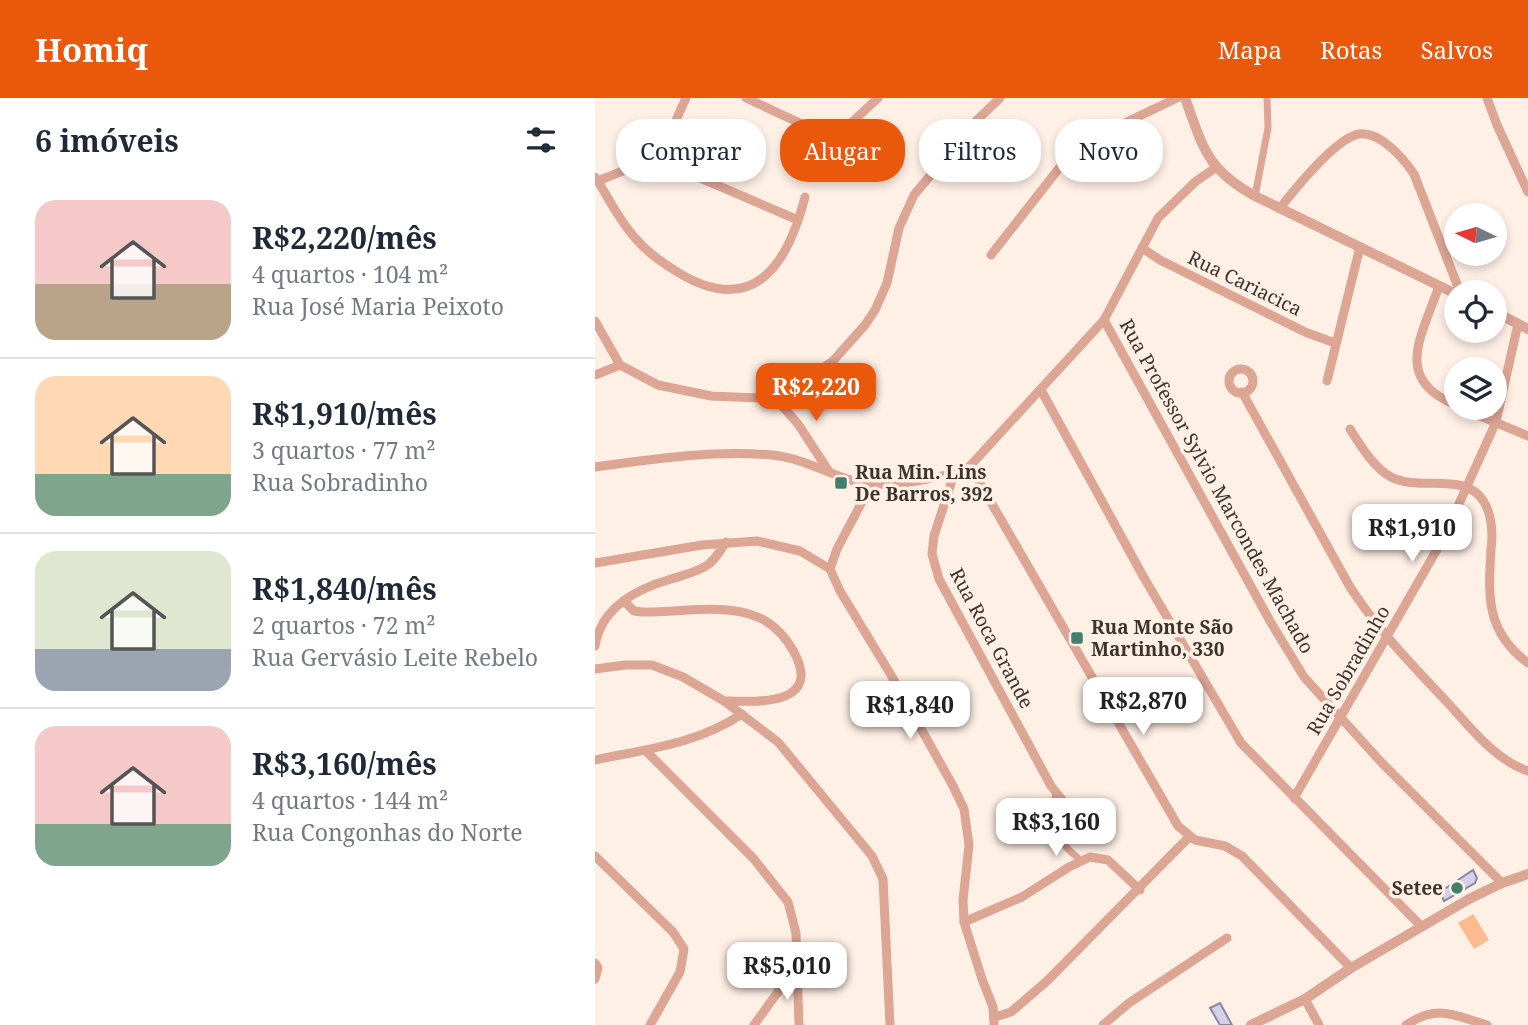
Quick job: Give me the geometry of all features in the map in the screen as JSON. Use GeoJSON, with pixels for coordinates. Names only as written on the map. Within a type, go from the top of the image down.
{"type":"FeatureCollection","features":[{"type":"Feature","properties":{"kind":"street"},"geometry":{"type":"LineString","coordinates":[[677,119],[686,98]]}},
{"type":"Feature","properties":{"kind":"street"},"geometry":{"type":"LineString","coordinates":[[746,98],[832,138],[878,98]]}},
{"type":"Feature","properties":{"kind":"street"},"geometry":{"type":"LineString","coordinates":[[595,321],[620,365],[658,385],[698,394],[775,397],[795,388],[833,361],[865,325],[887,283],[899,228],[910,202],[968,130],[1000,98]]}},
{"type":"Feature","properties":{"kind":"street"},"geometry":{"type":"LineString","coordinates":[[991,255],[1067,158],[1085,142],[1177,98]]}},
{"type":"Feature","properties":{"kind":"street"},"geometry":{"type":"LineString","coordinates":[[1185,98],[1215,168],[1227,179],[1255,196],[1444,288]]}},
{"type":"Feature","properties":{"kind":"street"},"geometry":{"type":"LineString","coordinates":[[1255,196],[1268,128],[1267,98]]}},
{"type":"Feature","properties":{"kind":"street"},"geometry":{"type":"LineString","coordinates":[[1487,98],[1528,192]]}},
{"type":"Feature","properties":{"kind":"street"},"geometry":{"type":"LineString","coordinates":[[1280,208],[1295,189],[1344,141],[1359,134],[1372,136],[1384,142],[1414,174],[1453,280]]}},
{"type":"Feature","properties":{"kind":"street"},"geometry":{"type":"LineString","coordinates":[[595,467],[663,458],[737,454],[793,458],[843,478],[871,485],[954,474],[970,466],[1104,320],[1158,218],[1195,182],[1215,168]]}},
{"type":"Feature","properties":{"kind":"street"},"geometry":{"type":"LineString","coordinates":[[616,172],[596,179],[627,229],[647,250],[699,285],[712,288],[741,288],[762,280],[778,263],[806,197]]}},
{"type":"Feature","properties":{"kind":"street"},"geometry":{"type":"LineString","coordinates":[[710,182],[798,220]]}},
{"type":"Feature","properties":{"kind":"street"},"geometry":{"type":"LineString","coordinates":[[1327,381],[1360,247]]}},
{"type":"Feature","properties":{"kind":"street","name":"Rua Cariacica"},"geometry":{"type":"LineString","coordinates":[[1142,248],[1160,260],[1294,327],[1335,343]]}},
{"type":"Feature","properties":{"kind":"street"},"geometry":{"type":"LineString","coordinates":[[1439,286],[1416,361],[1418,373],[1429,391],[1444,401]]}},
{"type":"Feature","properties":{"kind":"street"},"geometry":{"type":"LineString","coordinates":[[1507,318],[1523,326]]}},
{"type":"Feature","properties":{"kind":"street","name":"Rua Professor Sylvio Marcondes Machado"},"geometry":{"type":"LineString","coordinates":[[1104,320],[1276,632],[1304,677],[1340,719],[1502,883]]}},
{"type":"Feature","properties":{"kind":"street","name":"Rua Sobradinho"},"geometry":{"type":"LineString","coordinates":[[1294,798],[1443,539],[1496,422],[1523,326]]}},
{"type":"Feature","properties":{"kind":"street"},"geometry":{"type":"LineString","coordinates":[[595,375],[620,365]]}},
{"type":"Feature","properties":{"kind":"street"},"geometry":{"type":"LineString","coordinates":[[1041,390],[1143,576],[1241,743],[1421,926]]}},
{"type":"Feature","properties":{"kind":"street"},"geometry":{"type":"LineString","coordinates":[[1242,392],[1350,587],[1386,639],[1497,754],[1528,771]]}},
{"type":"Feature","properties":{"kind":"street"},"geometry":{"type":"LineString","coordinates":[[775,397],[799,424],[828,470]]}},
{"type":"Feature","properties":{"kind":"street"},"geometry":{"type":"LineString","coordinates":[[1491,420],[1528,436]]}},
{"type":"Feature","properties":{"kind":"street"},"geometry":{"type":"LineString","coordinates":[[1350,429],[1369,457],[1388,475],[1401,482],[1468,486],[1479,494],[1490,515],[1490,601],[1494,620],[1499,633],[1510,648],[1528,663]]}},
{"type":"Feature","properties":{"kind":"street"},"geometry":{"type":"LineString","coordinates":[[970,466],[1178,827],[1189,837],[1225,846],[1242,856],[1351,968]]}},
{"type":"Feature","properties":{"kind":"street","name":"Rua Roca Grande"},"geometry":{"type":"LineString","coordinates":[[954,474],[934,536],[932,554],[939,579],[1056,794],[1068,807]]}},
{"type":"Feature","properties":{"kind":"street"},"geometry":{"type":"LineString","coordinates":[[831,569],[837,549],[871,485]]}},
{"type":"Feature","properties":{"kind":"street"},"geometry":{"type":"LineString","coordinates":[[595,562],[726,542],[757,541],[786,547],[814,558],[831,569],[840,591],[891,675],[964,809],[969,845],[963,900],[964,922],[994,1021],[1011,1012],[1047,981],[1140,890],[1189,837]]}},
{"type":"Feature","properties":{"kind":"street"},"geometry":{"type":"LineString","coordinates":[[595,646],[604,619],[615,606],[653,584],[696,571],[710,563],[726,542]]}},
{"type":"Feature","properties":{"kind":"street"},"geometry":{"type":"LineString","coordinates":[[624,601],[635,611],[642,612],[715,610],[746,613],[769,622],[780,632],[799,665],[802,679],[799,686],[774,700],[751,703],[724,701]]}},
{"type":"Feature","properties":{"kind":"street"},"geometry":{"type":"LineString","coordinates":[[595,669],[652,665],[683,677],[724,701],[778,742],[879,867],[885,904],[884,933],[890,1025]]}},
{"type":"Feature","properties":{"kind":"street"},"geometry":{"type":"LineString","coordinates":[[595,760],[646,751],[702,736],[742,714]]}},
{"type":"Feature","properties":{"kind":"street"},"geometry":{"type":"LineString","coordinates":[[646,751],[753,858],[788,902],[793,918],[798,964],[799,1025]]}},
{"type":"Feature","properties":{"kind":"street"},"geometry":{"type":"LineString","coordinates":[[1056,794],[1052,805],[1059,834],[1069,852],[1081,861]]}},
{"type":"Feature","properties":{"kind":"street"},"geometry":{"type":"LineString","coordinates":[[595,856],[673,932],[684,949],[680,972],[650,1025]]}},
{"type":"Feature","properties":{"kind":"street"},"geometry":{"type":"LineString","coordinates":[[964,922],[1022,897],[1090,857],[1108,860],[1140,890]]}},
{"type":"Feature","properties":{"kind":"street"},"geometry":{"type":"LineString","coordinates":[[1251,1025],[1305,999],[1421,926],[1502,883],[1528,874]]}},
{"type":"Feature","properties":{"kind":"street"},"geometry":{"type":"LineString","coordinates":[[1103,1025],[1129,1003],[1227,938]]}},
{"type":"Feature","properties":{"kind":"street"},"geometry":{"type":"LineString","coordinates":[[595,963],[598,968],[595,979]]}},
{"type":"Feature","properties":{"kind":"street"},"geometry":{"type":"LineString","coordinates":[[754,1025],[798,964]]}},
{"type":"Feature","properties":{"kind":"street"},"geometry":{"type":"LineString","coordinates":[[1305,999],[1319,1025]]}},
{"type":"Feature","properties":{"kind":"street"},"geometry":{"type":"LineString","coordinates":[[1406,1025],[1421,1015],[1441,1012],[1487,1025]]}},
{"type":"Feature","properties":{"kind":"shaded area"},"geometry":{"type":"Polygon","coordinates":[[[1473,914],[1489,940],[1474,949],[1458,923],[1473,914]]]}},
{"type":"Feature","properties":{"kind":"building","name":"Setee"},"geometry":{"type":"Polygon","coordinates":[[[1473,870],[1477,878],[1475,883],[1444,901],[1440,892],[1473,870]]]}},
{"type":"Feature","properties":{"kind":"building"},"geometry":{"type":"Polygon","coordinates":[[[1220,1003],[1232,1025],[1220,1025],[1210,1008],[1220,1003]]]}},
{"type":"Feature","properties":{"kind":"place","name":"Rua Min. Lins De Barros, 392"},"geometry":{"type":"Point","coordinates":[841,483]}},
{"type":"Feature","properties":{"kind":"place","name":"Rua Monte São Martinho, 330"},"geometry":{"type":"Point","coordinates":[1077,638]}},
{"type":"Feature","properties":{"kind":"place","name":"Setee"},"geometry":{"type":"Point","coordinates":[1457,888]}}]}
